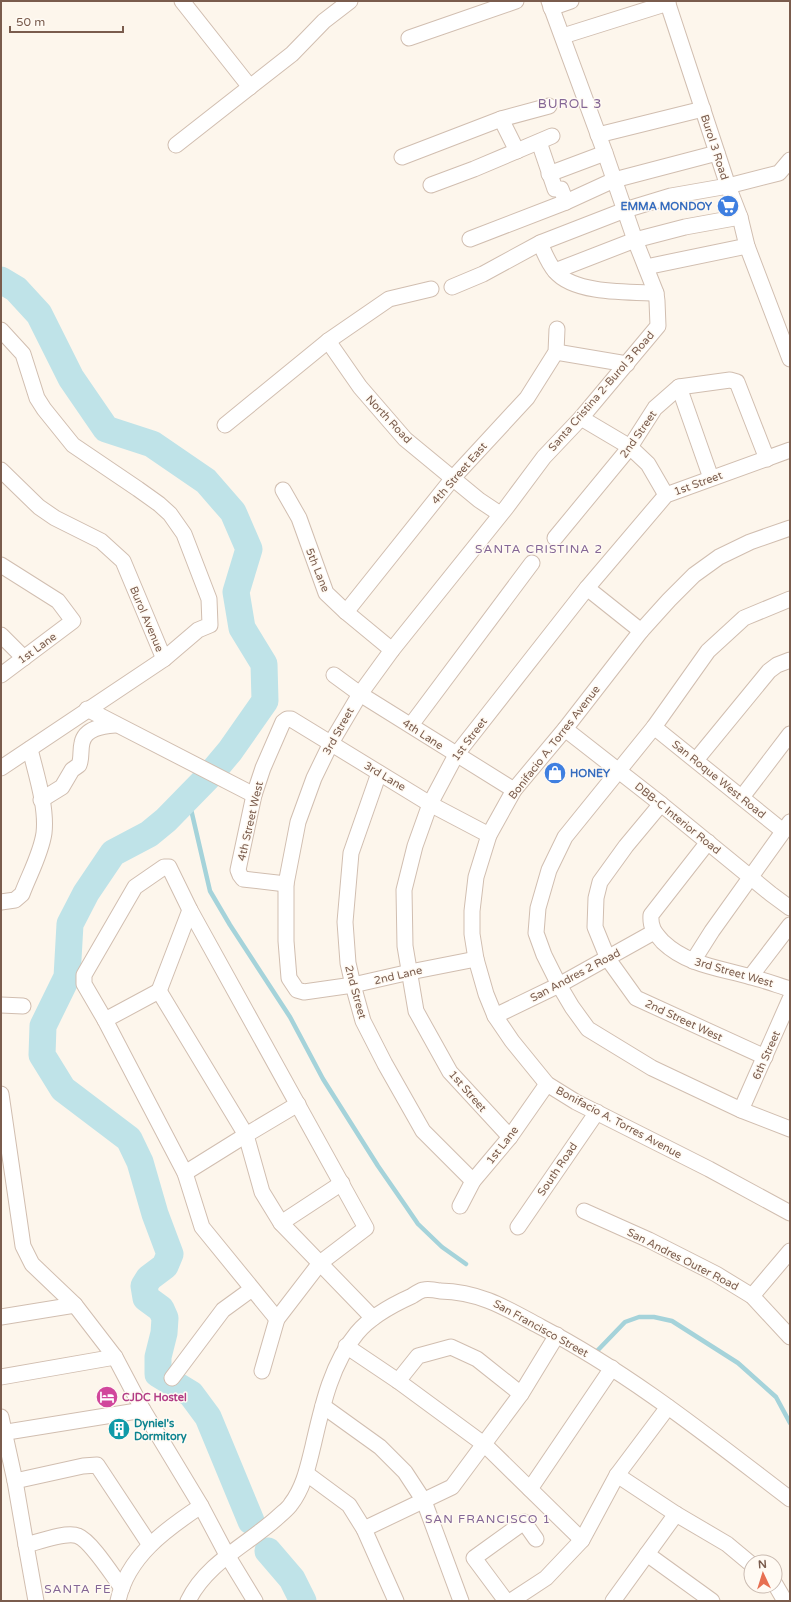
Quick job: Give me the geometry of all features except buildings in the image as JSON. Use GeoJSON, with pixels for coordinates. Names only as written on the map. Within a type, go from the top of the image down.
{"type":"FeatureCollection","features":[{"type":"Feature","properties":{"kind":"street"},"geometry":{"type":"LineString","coordinates":[[182,1],[250,87]]}},
{"type":"Feature","properties":{"kind":"street"},"geometry":{"type":"LineString","coordinates":[[176,145],[292,54],[324,22],[350,1]]}},
{"type":"Feature","properties":{"kind":"street"},"geometry":{"type":"LineString","coordinates":[[409,38],[516,1]]}},
{"type":"Feature","properties":{"kind":"street"},"geometry":{"type":"LineString","coordinates":[[550,4],[571,1]]}},
{"type":"Feature","properties":{"kind":"street"},"geometry":{"type":"LineString","coordinates":[[563,36],[668,2]]}},
{"type":"Feature","properties":{"kind":"street","name":"Burol 3 Road"},"geometry":{"type":"LineString","coordinates":[[668,2],[702,109],[740,217],[747,246],[790,359]]}},
{"type":"Feature","properties":{"kind":"street","name":"Santa Cristina 2-Burol 3 Road"},"geometry":{"type":"LineString","coordinates":[[500,514],[544,457],[581,418],[658,326],[656,293],[635,240],[563,36],[550,4]]}},
{"type":"Feature","properties":{"kind":"street"},"geometry":{"type":"LineString","coordinates":[[402,157],[501,119],[549,106]]}},
{"type":"Feature","properties":{"kind":"street"},"geometry":{"type":"LineString","coordinates":[[598,135],[702,109]]}},
{"type":"Feature","properties":{"kind":"street"},"geometry":{"type":"LineString","coordinates":[[501,119],[517,151]]}},
{"type":"Feature","properties":{"kind":"street"},"geometry":{"type":"LineString","coordinates":[[431,185],[546,139],[549,174],[555,189],[561,189],[566,202]]}},
{"type":"Feature","properties":{"kind":"street"},"geometry":{"type":"LineString","coordinates":[[549,174],[605,153]]}},
{"type":"Feature","properties":{"kind":"street"},"geometry":{"type":"LineString","coordinates":[[470,238],[566,202],[614,180],[717,153]]}},
{"type":"Feature","properties":{"kind":"street"},"geometry":{"type":"LineString","coordinates":[[452,287],[482,274],[540,243],[625,210],[671,196],[728,186],[779,173],[790,160]]}},
{"type":"Feature","properties":{"kind":"street"},"geometry":{"type":"LineString","coordinates":[[555,271],[635,240],[685,227],[740,217]]}},
{"type":"Feature","properties":{"kind":"street"},"geometry":{"type":"LineString","coordinates":[[540,243],[555,271],[570,283],[607,292],[656,293]]}},
{"type":"Feature","properties":{"kind":"street"},"geometry":{"type":"LineString","coordinates":[[646,267],[747,246]]}},
{"type":"Feature","properties":{"kind":"street"},"geometry":{"type":"LineString","coordinates":[[225,425],[328,341],[389,299],[431,289]]}},
{"type":"Feature","properties":{"kind":"street","name":"4th Street East"},"geometry":{"type":"LineString","coordinates":[[346,612],[453,478],[527,398],[556,352],[557,329]]}},
{"type":"Feature","properties":{"kind":"street"},"geometry":{"type":"LineString","coordinates":[[1,330],[23,354],[37,398],[73,445],[159,504],[170,514],[184,534],[209,599],[210,625],[198,630],[164,659]]}},
{"type":"Feature","properties":{"kind":"street","name":"North Road"},"geometry":{"type":"LineString","coordinates":[[328,341],[360,387],[405,439],[479,500],[500,514]]}},
{"type":"Feature","properties":{"kind":"street"},"geometry":{"type":"LineString","coordinates":[[556,352],[627,364]]}},
{"type":"Feature","properties":{"kind":"street"},"geometry":{"type":"LineString","coordinates":[[711,478],[679,387],[730,380],[737,382],[767,459]]}},
{"type":"Feature","properties":{"kind":"street","name":"2nd Street"},"geometry":{"type":"LineString","coordinates":[[555,538],[630,448],[655,408],[679,387]]}},
{"type":"Feature","properties":{"kind":"street"},"geometry":{"type":"LineString","coordinates":[[581,418],[630,448],[648,464],[666,495]]}},
{"type":"Feature","properties":{"kind":"street","name":"1st Street"},"geometry":{"type":"LineString","coordinates":[[510,1137],[450,1072],[416,1011],[405,946],[404,890],[415,846],[430,804],[456,755],[587,588],[666,495],[790,450]]}},
{"type":"Feature","properties":{"kind":"street","name":"Burol Avenue"},"geometry":{"type":"LineString","coordinates":[[1,470],[39,507],[55,518],[101,541],[123,561],[164,659],[87,709],[1,768]]}},
{"type":"Feature","properties":{"kind":"street","name":"5th Lane"},"geometry":{"type":"LineString","coordinates":[[283,490],[298,518],[326,593],[346,612],[392,650]]}},
{"type":"Feature","properties":{"kind":"street","name":"3rd Street"},"geometry":{"type":"LineString","coordinates":[[297,990],[289,978],[286,941],[286,884],[298,822],[314,778],[331,743],[360,694],[392,650],[500,514]]}},
{"type":"Feature","properties":{"kind":"street","name":"Bonifacio A. Torres Avenue"},"geometry":{"type":"LineString","coordinates":[[790,528],[750,542],[719,557],[694,575],[641,631],[514,790],[489,835],[476,877],[472,910],[472,934],[476,959],[486,994],[495,1016],[512,1041],[547,1084],[576,1102],[709,1169],[790,1213]]}},
{"type":"Feature","properties":{"kind":"street"},"geometry":{"type":"LineString","coordinates":[[411,725],[532,563]]}},
{"type":"Feature","properties":{"kind":"street","name":"1st Lane"},"geometry":{"type":"LineString","coordinates":[[1,565],[58,601],[72,620],[72,622],[1,675]]}},
{"type":"Feature","properties":{"kind":"street"},"geometry":{"type":"LineString","coordinates":[[587,588],[641,631]]}},
{"type":"Feature","properties":{"kind":"street"},"geometry":{"type":"LineString","coordinates":[[790,599],[744,618],[708,651],[654,726],[564,837],[549,870],[538,908],[536,933],[544,955],[559,985],[588,1030],[652,1068],[741,1110],[790,1129]]}},
{"type":"Feature","properties":{"kind":"street"},"geometry":{"type":"LineString","coordinates":[[1,635],[24,658]]}},
{"type":"Feature","properties":{"kind":"street"},"geometry":{"type":"LineString","coordinates":[[696,760],[769,671],[777,665],[790,660]]}},
{"type":"Feature","properties":{"kind":"street","name":"4th Lane"},"geometry":{"type":"LineString","coordinates":[[334,676],[456,755],[514,790]]}},
{"type":"Feature","properties":{"kind":"street"},"geometry":{"type":"LineString","coordinates":[[87,709],[115,725],[196,764],[254,795]]}},
{"type":"Feature","properties":{"kind":"street","name":"3rd Lane"},"geometry":{"type":"LineString","coordinates":[[283,722],[287,719],[291,719],[430,804],[489,835]]}},
{"type":"Feature","properties":{"kind":"street","name":"4th Street West"},"geometry":{"type":"LineString","coordinates":[[283,722],[263,768],[254,795],[238,870],[243,879],[286,884]]}},
{"type":"Feature","properties":{"kind":"street"},"geometry":{"type":"LineString","coordinates":[[41,800],[62,787],[72,770],[79,765],[82,744],[86,735],[100,726],[115,725]]}},
{"type":"Feature","properties":{"kind":"street","name":"San Roque West Road"},"geometry":{"type":"LineString","coordinates":[[654,726],[742,797],[787,826]]}},
{"type":"Feature","properties":{"kind":"street","name":"DBB-C Interior Road"},"geometry":{"type":"LineString","coordinates":[[564,729],[661,804],[790,908]]}},
{"type":"Feature","properties":{"kind":"street"},"geometry":{"type":"LineString","coordinates":[[742,797],[790,734]]}},
{"type":"Feature","properties":{"kind":"street"},"geometry":{"type":"LineString","coordinates":[[1,902],[15,900],[22,894],[44,834],[44,818],[30,749]]}},
{"type":"Feature","properties":{"kind":"street","name":"2nd Street"},"geometry":{"type":"LineString","coordinates":[[379,773],[351,852],[345,922],[348,963],[353,986],[363,1022],[423,1131],[473,1181]]}},
{"type":"Feature","properties":{"kind":"street","name":"2nd Street West"},"geometry":{"type":"LineString","coordinates":[[661,804],[626,846],[600,882],[596,898],[595,927],[608,959],[636,998],[765,1057]]}},
{"type":"Feature","properties":{"kind":"street"},"geometry":{"type":"LineString","coordinates":[[692,961],[787,826]]}},
{"type":"Feature","properties":{"kind":"street"},"geometry":{"type":"LineString","coordinates":[[654,932],[650,923],[651,915],[708,842]]}},
{"type":"Feature","properties":{"kind":"street"},"geometry":{"type":"LineString","coordinates":[[262,1371],[277,1319],[320,1263],[366,1228],[342,1182],[190,910],[169,867],[164,867],[135,887],[84,975],[84,984],[185,1174],[202,1226],[277,1319]]}},
{"type":"Feature","properties":{"kind":"street"},"geometry":{"type":"LineString","coordinates":[[104,1020],[160,990],[190,910]]}},
{"type":"Feature","properties":{"kind":"street"},"geometry":{"type":"LineString","coordinates":[[751,976],[790,925]]}},
{"type":"Feature","properties":{"kind":"street","name":"San Andres 2 Road"},"geometry":{"type":"LineString","coordinates":[[495,1016],[559,985],[654,932]]}},
{"type":"Feature","properties":{"kind":"street","name":"3rd Street West"},"geometry":{"type":"LineString","coordinates":[[654,932],[680,955],[692,961],[751,976],[790,989]]}},
{"type":"Feature","properties":{"kind":"street","name":"2nd Lane"},"geometry":{"type":"LineString","coordinates":[[297,990],[304,992],[353,986],[410,972],[476,959]]}},
{"type":"Feature","properties":{"kind":"street"},"geometry":{"type":"LineString","coordinates":[[160,990],[246,1135],[262,1192],[281,1223],[373,1318]]}},
{"type":"Feature","properties":{"kind":"street","name":"6th Street"},"geometry":{"type":"LineString","coordinates":[[741,1110],[790,999]]}},
{"type":"Feature","properties":{"kind":"street"},"geometry":{"type":"LineString","coordinates":[[1,1005],[24,1006]]}},
{"type":"Feature","properties":{"kind":"street","name":"1st Lane"},"geometry":{"type":"LineString","coordinates":[[460,1206],[473,1181],[510,1137],[547,1084]]}},
{"type":"Feature","properties":{"kind":"street"},"geometry":{"type":"LineString","coordinates":[[1,1094],[26,1255],[32,1264],[75,1305],[115,1357],[143,1410],[201,1506],[254,1601]]}},
{"type":"Feature","properties":{"kind":"street"},"geometry":{"type":"LineString","coordinates":[[185,1174],[298,1104]]}},
{"type":"Feature","properties":{"kind":"street","name":"South Road"},"geometry":{"type":"LineString","coordinates":[[518,1227],[597,1112]]}},
{"type":"Feature","properties":{"kind":"street"},"geometry":{"type":"LineString","coordinates":[[281,1223],[342,1182]]}},
{"type":"Feature","properties":{"kind":"street","name":"San Andres Outer Road"},"geometry":{"type":"LineString","coordinates":[[584,1211],[662,1246],[716,1274],[752,1296],[790,1337]]}},
{"type":"Feature","properties":{"kind":"street"},"geometry":{"type":"LineString","coordinates":[[752,1296],[790,1251]]}},
{"type":"Feature","properties":{"kind":"street"},"geometry":{"type":"LineString","coordinates":[[172,1378],[223,1310],[252,1289]]}},
{"type":"Feature","properties":{"kind":"street","name":"San Francisco Street"},"geometry":{"type":"LineString","coordinates":[[188,1601],[200,1581],[227,1555],[250,1540],[292,1504],[307,1474],[332,1373],[346,1346],[358,1331],[389,1306],[424,1290],[460,1291],[494,1301],[557,1335],[612,1368],[668,1407],[790,1499]]}},
{"type":"Feature","properties":{"kind":"street"},"geometry":{"type":"LineString","coordinates":[[1,1318],[75,1305]]}},
{"type":"Feature","properties":{"kind":"street"},"geometry":{"type":"LineString","coordinates":[[364,1528],[452,1487],[485,1445],[521,1394],[557,1335]]}},
{"type":"Feature","properties":{"kind":"street"},"geometry":{"type":"LineString","coordinates":[[346,1346],[398,1381],[485,1445],[582,1540]]}},
{"type":"Feature","properties":{"kind":"street"},"geometry":{"type":"LineString","coordinates":[[398,1381],[418,1356],[451,1347],[477,1359],[521,1394]]}},
{"type":"Feature","properties":{"kind":"street"},"geometry":{"type":"LineString","coordinates":[[1,1378],[115,1357]]}},
{"type":"Feature","properties":{"kind":"street"},"geometry":{"type":"LineString","coordinates":[[530,1489],[612,1368]]}},
{"type":"Feature","properties":{"kind":"street"},"geometry":{"type":"LineString","coordinates":[[323,1406],[380,1447],[405,1472],[424,1501],[461,1601]]}},
{"type":"Feature","properties":{"kind":"street"},"geometry":{"type":"LineString","coordinates":[[511,1601],[546,1578],[582,1540],[617,1475],[668,1407]]}},
{"type":"Feature","properties":{"kind":"street"},"geometry":{"type":"LineString","coordinates":[[3,1433],[143,1410]]}},
{"type":"Feature","properties":{"kind":"street"},"geometry":{"type":"LineString","coordinates":[[1,1417],[3,1433],[15,1481],[36,1601]]}},
{"type":"Feature","properties":{"kind":"street"},"geometry":{"type":"LineString","coordinates":[[15,1481],[83,1466],[97,1465],[150,1545]]}},
{"type":"Feature","properties":{"kind":"street"},"geometry":{"type":"LineString","coordinates":[[307,1474],[348,1505],[364,1528],[396,1601]]}},
{"type":"Feature","properties":{"kind":"street"},"geometry":{"type":"LineString","coordinates":[[617,1475],[676,1514],[727,1544],[743,1557]]}},
{"type":"Feature","properties":{"kind":"street"},"geometry":{"type":"LineString","coordinates":[[120,1595],[134,1565],[150,1545],[179,1520],[201,1506]]}},
{"type":"Feature","properties":{"kind":"street"},"geometry":{"type":"LineString","coordinates":[[613,1601],[676,1514]]}},
{"type":"Feature","properties":{"kind":"street"},"geometry":{"type":"LineString","coordinates":[[506,1601],[474,1558],[524,1522],[536,1539]]}},
{"type":"Feature","properties":{"kind":"street"},"geometry":{"type":"LineString","coordinates":[[26,1545],[67,1535],[78,1536],[89,1544],[120,1595]]}},
{"type":"Feature","properties":{"kind":"street"},"geometry":{"type":"LineString","coordinates":[[647,1554],[695,1595],[712,1601]]}},
{"type":"Feature","properties":{"kind":"waterway"},"geometry":{"type":"LineString","coordinates":[[1,280],[16,289],[39,314],[71,378],[106,429],[152,444],[206,481],[233,512],[249,549],[236,592],[242,628],[264,664],[265,701],[230,751],[209,776],[166,820],[149,834],[113,853],[86,893],[70,924],[67,977],[43,1026],[42,1055],[63,1089],[129,1139],[140,1162],[155,1214],[170,1254],[165,1266],[149,1278],[144,1286],[146,1298],[161,1309],[165,1318],[164,1333],[158,1357],[158,1374],[191,1394],[208,1417],[251,1521]]}},
{"type":"Feature","properties":{"kind":"waterway"},"geometry":{"type":"LineString","coordinates":[[190,795],[190,805],[210,891],[230,925],[290,1017],[323,1079],[378,1166],[418,1224],[442,1247],[466,1264]]}},
{"type":"Feature","properties":{"kind":"waterway"},"geometry":{"type":"LineString","coordinates":[[598,1350],[625,1322],[639,1317],[654,1317],[672,1321],[738,1363],[776,1397],[790,1423]]}},
{"type":"Feature","properties":{"kind":"waterway"},"geometry":{"type":"LineString","coordinates":[[268,1551],[292,1579],[303,1601]]}},
{"type":"Feature","properties":{"kind":"place","name":"EMMA MONDOY"},"geometry":{"type":"Point","coordinates":[728,206]}},
{"type":"Feature","properties":{"kind":"place","name":"HONEY"},"geometry":{"type":"Point","coordinates":[555,773]}},
{"type":"Feature","properties":{"kind":"place","name":"CJDC Hostel"},"geometry":{"type":"Point","coordinates":[107,1397]}},
{"type":"Feature","properties":{"kind":"place","name":"Dyniel's Dormitory"},"geometry":{"type":"Point","coordinates":[119,1429]}},
{"type":"Feature","properties":{"kind":"district","name":"BUROL 3"},"geometry":{"type":"Point","coordinates":[570,103]}},
{"type":"Feature","properties":{"kind":"district","name":"SANTA CRISTINA 2"},"geometry":{"type":"Point","coordinates":[539,549]}},
{"type":"Feature","properties":{"kind":"district","name":"SAN FRANCISCO 1"},"geometry":{"type":"Point","coordinates":[488,1519]}},
{"type":"Feature","properties":{"kind":"district","name":"SANTA FE"},"geometry":{"type":"Point","coordinates":[78,1589]}}]}
